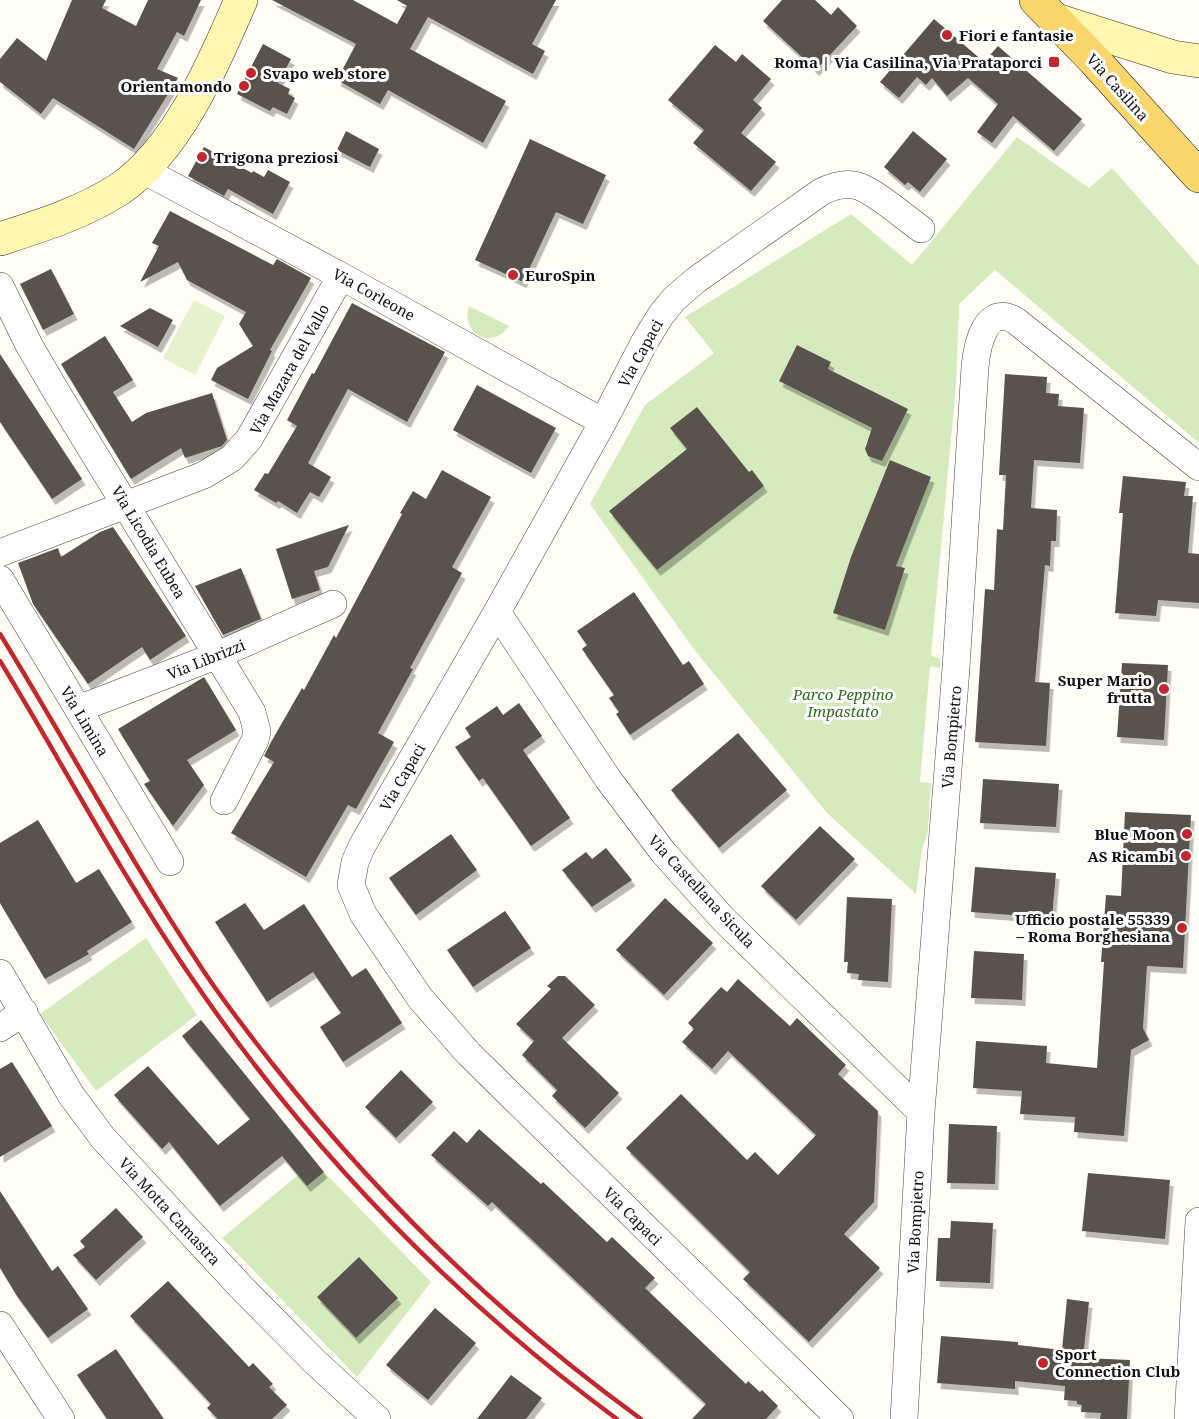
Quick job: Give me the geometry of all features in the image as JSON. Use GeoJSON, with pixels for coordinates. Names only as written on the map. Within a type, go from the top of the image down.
{"type":"FeatureCollection","features":[{"type":"Feature","properties":{"kind":"main road"},"geometry":{"type":"LineString","coordinates":[[0,239],[55,220],[97,202],[118,190],[143,170],[163,147],[197,93],[220,49],[241,0]]}},
{"type":"Feature","properties":{"kind":"main road"},"geometry":{"type":"LineString","coordinates":[[1046,10],[1173,57],[1199,61]]}},
{"type":"Feature","properties":{"kind":"main road","name":"Via Casilina"},"geometry":{"type":"LineString","coordinates":[[1046,10],[1199,176]]}},
{"type":"Feature","properties":{"kind":"street","name":"Via Corleone"},"geometry":{"type":"LineString","coordinates":[[143,170],[341,276],[603,422]]}},
{"type":"Feature","properties":{"kind":"street","name":"Via Capaci"},"geometry":{"type":"LineString","coordinates":[[840,1419],[468,1053],[413,988],[367,920],[351,885],[358,854],[497,612],[603,422],[645,341],[674,299],[696,280],[821,192],[837,185],[858,186],[921,229]]}},
{"type":"Feature","properties":{"kind":"street","name":"Via Mazara del Vallo"},"geometry":{"type":"LineString","coordinates":[[0,553],[212,472],[239,452],[253,433],[341,276]]}},
{"type":"Feature","properties":{"kind":"street","name":"Via Licodia Eubea"},"geometry":{"type":"LineString","coordinates":[[0,286],[49,380],[252,712],[257,731],[252,749],[224,801]]}},
{"type":"Feature","properties":{"kind":"street","name":"Via Bompietro"},"geometry":{"type":"LineString","coordinates":[[909,1417],[921,1112],[956,668],[975,367],[978,347],[987,326],[997,316],[1003,315],[1016,321],[1199,467]]}},
{"type":"Feature","properties":{"kind":"street","name":"Via Limina"},"geometry":{"type":"LineString","coordinates":[[0,579],[170,862]]}},
{"type":"Feature","properties":{"kind":"street","name":"Via Librizzi"},"geometry":{"type":"LineString","coordinates":[[78,709],[218,655],[333,604]]}},
{"type":"Feature","properties":{"kind":"street","name":"Via Castellana Sicula"},"geometry":{"type":"LineString","coordinates":[[497,612],[608,779],[663,852],[724,920],[921,1112]]}},
{"type":"Feature","properties":{"kind":"street","name":"Via Motta Camastra"},"geometry":{"type":"LineString","coordinates":[[0,973],[71,1095],[103,1138],[241,1287],[314,1361],[377,1419]]}},
{"type":"Feature","properties":{"kind":"street"},"geometry":{"type":"LineString","coordinates":[[0,1028],[24,1012]]}},
{"type":"Feature","properties":{"kind":"street"},"geometry":{"type":"LineString","coordinates":[[1188,1419],[1199,1221]]}},
{"type":"Feature","properties":{"kind":"street"},"geometry":{"type":"LineString","coordinates":[[0,1325],[61,1419]]}},
{"type":"Feature","properties":{"kind":"green space","name":"Parco Peppino Impastato"},"geometry":{"type":"Polygon","coordinates":[[[1017,137],[1089,188],[1112,168],[1199,266],[1199,443],[995,270],[959,304],[956,385],[931,655],[940,659],[940,668],[930,666],[920,782],[931,783],[928,832],[922,849],[916,894],[827,813],[693,648],[590,504],[645,405],[714,353],[685,317],[851,214],[912,265],[1017,137]],[[797,345],[779,381],[893,439],[907,409],[828,369],[831,362],[797,345]],[[697,407],[671,428],[687,449],[609,511],[630,538],[649,524],[657,569],[764,486],[752,470],[739,480],[736,456],[697,407]],[[869,438],[865,445],[868,456],[875,459],[886,455],[889,444],[869,438]],[[894,462],[884,475],[866,520],[908,537],[931,477],[894,462]],[[853,552],[833,613],[885,630],[905,569],[853,552]]]}},
{"type":"Feature","properties":{"kind":"green space"},"geometry":{"type":"Polygon","coordinates":[[[194,300],[225,316],[195,375],[163,358],[194,300]]]}},
{"type":"Feature","properties":{"kind":"green space"},"geometry":{"type":"Polygon","coordinates":[[[469,306],[509,326],[502,334],[494,338],[479,336],[469,324],[467,315],[469,306]]]}},
{"type":"Feature","properties":{"kind":"green space"},"geometry":{"type":"Polygon","coordinates":[[[146,938],[197,1015],[96,1091],[40,1014],[146,938]]]}},
{"type":"Feature","properties":{"kind":"green space"},"geometry":{"type":"Polygon","coordinates":[[[324,1172],[431,1282],[357,1377],[222,1238],[298,1175],[324,1172]],[[359,1257],[317,1297],[356,1338],[398,1298],[359,1257]]]}},
{"type":"Feature","properties":{"kind":"building"},"geometry":{"type":"Polygon","coordinates":[[[72,0],[106,0],[102,8],[136,26],[148,0],[201,0],[184,36],[177,32],[157,69],[178,78],[134,149],[53,98],[41,114],[0,82],[0,59],[17,38],[46,61],[72,0]]]}},
{"type":"Feature","properties":{"kind":"building"},"geometry":{"type":"Polygon","coordinates":[[[272,0],[353,0],[397,24],[407,6],[397,0],[556,0],[532,44],[545,51],[533,74],[428,17],[410,49],[506,101],[483,143],[388,90],[380,104],[337,80],[356,44],[272,0]]]}},
{"type":"Feature","properties":{"kind":"building"},"geometry":{"type":"Polygon","coordinates":[[[782,0],[815,0],[831,15],[838,7],[857,26],[816,70],[763,21],[782,0]]]}},
{"type":"Feature","properties":{"kind":"building"},"geometry":{"type":"Polygon","coordinates":[[[934,19],[984,62],[998,46],[1082,119],[1054,151],[1013,116],[992,143],[977,132],[998,104],[968,78],[947,96],[932,78],[926,85],[917,77],[899,98],[880,82],[934,19]]]}},
{"type":"Feature","properties":{"kind":"building"},"geometry":{"type":"Polygon","coordinates":[[[263,44],[291,59],[278,83],[290,89],[288,94],[295,98],[287,114],[273,107],[270,111],[237,94],[263,44]]]}},
{"type":"Feature","properties":{"kind":"building"},"geometry":{"type":"Polygon","coordinates":[[[715,45],[736,62],[742,54],[771,79],[753,100],[762,108],[741,133],[776,162],[751,191],[693,143],[704,130],[668,100],[715,45]]]}},
{"type":"Feature","properties":{"kind":"building"},"geometry":{"type":"Polygon","coordinates":[[[346,131],[379,149],[370,167],[337,150],[346,131]]]}},
{"type":"Feature","properties":{"kind":"building"},"geometry":{"type":"Polygon","coordinates":[[[913,131],[947,159],[920,192],[908,182],[905,185],[884,167],[913,131]]]}},
{"type":"Feature","properties":{"kind":"building"},"geometry":{"type":"Polygon","coordinates":[[[530,139],[606,175],[583,224],[556,212],[523,282],[475,260],[530,139]]]}},
{"type":"Feature","properties":{"kind":"building"},"geometry":{"type":"Polygon","coordinates":[[[204,147],[252,173],[253,171],[264,177],[268,170],[290,182],[273,214],[228,189],[224,196],[188,176],[204,147]]]}},
{"type":"Feature","properties":{"kind":"building"},"geometry":{"type":"Polygon","coordinates":[[[170,211],[273,265],[277,259],[311,278],[270,350],[272,351],[248,399],[211,380],[217,368],[253,346],[239,324],[246,312],[187,280],[178,262],[140,282],[159,246],[152,243],[170,211]]]}},
{"type":"Feature","properties":{"kind":"building"},"geometry":{"type":"Polygon","coordinates":[[[51,269],[74,314],[43,330],[20,284],[51,269]]]}},
{"type":"Feature","properties":{"kind":"building"},"geometry":{"type":"Polygon","coordinates":[[[352,303],[445,352],[407,422],[348,389],[308,463],[331,477],[319,497],[310,492],[297,513],[254,490],[265,473],[268,474],[297,426],[287,420],[352,303]]]}},
{"type":"Feature","properties":{"kind":"building"},"geometry":{"type":"Polygon","coordinates":[[[150,308],[173,320],[158,347],[120,326],[150,308]]]}},
{"type":"Feature","properties":{"kind":"building"},"geometry":{"type":"Polygon","coordinates":[[[105,336],[133,380],[113,392],[132,422],[146,413],[212,393],[227,440],[222,446],[185,458],[181,448],[131,479],[61,364],[105,336]]]}},
{"type":"Feature","properties":{"kind":"building"},"geometry":{"type":"Polygon","coordinates":[[[797,345],[831,362],[828,369],[908,409],[882,461],[868,456],[865,449],[872,428],[779,381],[797,345]]]}},
{"type":"Feature","properties":{"kind":"building"},"geometry":{"type":"Polygon","coordinates":[[[0,354],[82,479],[52,499],[0,422],[0,354]]]}},
{"type":"Feature","properties":{"kind":"building"},"geometry":{"type":"Polygon","coordinates":[[[1005,374],[1047,377],[1046,393],[1059,394],[1058,406],[1084,408],[1080,463],[1034,460],[1031,508],[1057,510],[1056,541],[1051,541],[1050,566],[1045,565],[1035,682],[1050,683],[1046,746],[975,742],[985,589],[994,590],[997,529],[1003,530],[1006,475],[999,475],[1005,374]]]}},
{"type":"Feature","properties":{"kind":"building"},"geometry":{"type":"Polygon","coordinates":[[[477,385],[556,428],[531,473],[453,430],[477,385]]]}},
{"type":"Feature","properties":{"kind":"building"},"geometry":{"type":"Polygon","coordinates":[[[697,407],[749,472],[752,470],[764,486],[657,570],[609,511],[687,449],[670,428],[697,407]]]}},
{"type":"Feature","properties":{"kind":"building"},"geometry":{"type":"Polygon","coordinates":[[[890,460],[931,477],[896,566],[905,568],[885,630],[833,613],[851,557],[890,460]]]}},
{"type":"Feature","properties":{"kind":"building"},"geometry":{"type":"Polygon","coordinates":[[[442,470],[491,497],[452,567],[462,573],[410,668],[413,669],[378,733],[394,742],[356,809],[348,805],[306,877],[231,833],[274,762],[264,756],[271,742],[302,688],[304,690],[334,635],[336,638],[402,514],[400,513],[413,491],[426,499],[442,470]]]}},
{"type":"Feature","properties":{"kind":"building"},"geometry":{"type":"Polygon","coordinates":[[[1123,476],[1186,482],[1184,496],[1193,496],[1188,553],[1199,554],[1199,603],[1158,600],[1156,616],[1115,613],[1123,513],[1119,513],[1123,476]]]}},
{"type":"Feature","properties":{"kind":"building"},"geometry":{"type":"Polygon","coordinates":[[[349,525],[328,567],[314,571],[320,590],[292,599],[276,549],[349,525]]]}},
{"type":"Feature","properties":{"kind":"building"},"geometry":{"type":"Polygon","coordinates":[[[113,527],[186,636],[150,660],[142,647],[88,684],[33,604],[18,563],[58,548],[61,557],[100,532],[113,527]]]}},
{"type":"Feature","properties":{"kind":"building"},"geometry":{"type":"Polygon","coordinates":[[[241,568],[261,619],[223,635],[195,586],[241,568]]]}},
{"type":"Feature","properties":{"kind":"building"},"geometry":{"type":"Polygon","coordinates":[[[634,592],[683,665],[689,661],[704,684],[630,735],[616,714],[619,712],[609,698],[614,695],[582,649],[587,645],[577,631],[634,592]]]}},
{"type":"Feature","properties":{"kind":"building"},"geometry":{"type":"Polygon","coordinates":[[[1122,663],[1168,665],[1164,740],[1117,737],[1122,663]]]}},
{"type":"Feature","properties":{"kind":"building"},"geometry":{"type":"Polygon","coordinates":[[[204,677],[236,730],[187,760],[204,785],[173,826],[144,784],[150,781],[118,729],[204,677]]]}},
{"type":"Feature","properties":{"kind":"building"},"geometry":{"type":"Polygon","coordinates":[[[519,703],[542,736],[523,750],[570,818],[531,846],[483,778],[479,781],[455,747],[471,737],[465,728],[497,706],[503,715],[519,703]]]}},
{"type":"Feature","properties":{"kind":"building"},"geometry":{"type":"Polygon","coordinates":[[[738,733],[787,790],[719,848],[671,790],[738,733]]]}},
{"type":"Feature","properties":{"kind":"building"},"geometry":{"type":"Polygon","coordinates":[[[983,779],[1059,784],[1056,827],[980,823],[983,779]]]}},
{"type":"Feature","properties":{"kind":"building"},"geometry":{"type":"Polygon","coordinates":[[[1125,812],[1191,815],[1183,968],[1147,966],[1143,1028],[1149,1040],[1131,1050],[1124,1136],[1074,1132],[1075,1117],[1020,1114],[1022,1091],[973,1088],[976,1041],[1047,1046],[1046,1063],[1097,1068],[1106,895],[1121,896],[1125,812]]]}},
{"type":"Feature","properties":{"kind":"building"},"geometry":{"type":"Polygon","coordinates":[[[38,820],[76,883],[99,869],[132,922],[87,951],[89,954],[45,979],[0,903],[0,843],[38,820]]]}},
{"type":"Feature","properties":{"kind":"building"},"geometry":{"type":"Polygon","coordinates":[[[820,826],[855,859],[796,920],[761,886],[820,826]]]}},
{"type":"Feature","properties":{"kind":"building"},"geometry":{"type":"Polygon","coordinates":[[[451,834],[477,870],[416,915],[389,878],[451,834]]]}},
{"type":"Feature","properties":{"kind":"building"},"geometry":{"type":"Polygon","coordinates":[[[606,848],[632,880],[592,907],[562,870],[586,852],[592,859],[606,848]]]}},
{"type":"Feature","properties":{"kind":"building"},"geometry":{"type":"Polygon","coordinates":[[[975,867],[1056,873],[1052,918],[971,912],[975,867]]]}},
{"type":"Feature","properties":{"kind":"building"},"geometry":{"type":"Polygon","coordinates":[[[847,897],[892,899],[888,982],[858,980],[859,974],[847,973],[848,962],[844,962],[847,897]]]}},
{"type":"Feature","properties":{"kind":"building"},"geometry":{"type":"Polygon","coordinates":[[[665,898],[713,943],[664,995],[616,950],[665,898]]]}},
{"type":"Feature","properties":{"kind":"building"},"geometry":{"type":"Polygon","coordinates":[[[245,903],[264,930],[304,904],[352,977],[366,968],[402,1023],[343,1062],[320,1027],[341,1013],[313,972],[267,1002],[215,922],[245,903]]]}},
{"type":"Feature","properties":{"kind":"building"},"geometry":{"type":"Polygon","coordinates":[[[505,911],[531,948],[473,987],[447,950],[505,911]]]}},
{"type":"Feature","properties":{"kind":"building"},"geometry":{"type":"Polygon","coordinates":[[[974,951],[1024,954],[1022,1000],[971,998],[974,951]]]}},
{"type":"Feature","properties":{"kind":"building"},"geometry":{"type":"Polygon","coordinates":[[[558,976],[565,976],[595,1005],[562,1038],[619,1093],[585,1128],[552,1096],[557,1090],[522,1055],[534,1041],[516,1024],[551,989],[547,986],[558,976]]]}},
{"type":"Feature","properties":{"kind":"building"},"geometry":{"type":"Polygon","coordinates":[[[738,979],[790,1026],[797,1018],[846,1065],[838,1074],[878,1111],[874,1202],[844,1234],[880,1268],[809,1342],[743,1279],[750,1272],[626,1148],[681,1094],[747,1160],[755,1152],[778,1175],[816,1135],[728,1051],[712,1069],[682,1042],[694,1029],[688,1023],[721,987],[727,992],[738,979]]]}},
{"type":"Feature","properties":{"kind":"building"},"geometry":{"type":"Polygon","coordinates":[[[201,1020],[324,1172],[307,1186],[282,1156],[220,1206],[169,1142],[162,1149],[114,1095],[148,1066],[218,1145],[250,1119],[182,1036],[201,1020]]]}},
{"type":"Feature","properties":{"kind":"building"},"geometry":{"type":"Polygon","coordinates":[[[12,1062],[52,1126],[0,1157],[0,1069],[12,1062]]]}},
{"type":"Feature","properties":{"kind":"building"},"geometry":{"type":"Polygon","coordinates":[[[401,1070],[433,1102],[396,1138],[365,1107],[401,1070]]]}},
{"type":"Feature","properties":{"kind":"building"},"geometry":{"type":"Polygon","coordinates":[[[949,1124],[997,1126],[995,1184],[947,1183],[949,1124]]]}},
{"type":"Feature","properties":{"kind":"building"},"geometry":{"type":"Polygon","coordinates":[[[479,1129],[541,1184],[543,1182],[607,1242],[612,1237],[655,1278],[645,1288],[746,1384],[748,1381],[760,1392],[762,1390],[778,1406],[766,1419],[692,1419],[706,1404],[492,1202],[488,1206],[431,1155],[454,1131],[467,1143],[479,1129]]]}},
{"type":"Feature","properties":{"kind":"building"},"geometry":{"type":"Polygon","coordinates":[[[1088,1173],[1170,1180],[1165,1239],[1082,1231],[1088,1173]]]}},
{"type":"Feature","properties":{"kind":"building"},"geometry":{"type":"Polygon","coordinates":[[[0,1191],[52,1271],[58,1266],[88,1309],[48,1338],[17,1296],[0,1268],[0,1191]]]}},
{"type":"Feature","properties":{"kind":"building"},"geometry":{"type":"Polygon","coordinates":[[[116,1208],[143,1237],[96,1280],[73,1255],[85,1247],[80,1241],[116,1208]]]}},
{"type":"Feature","properties":{"kind":"building"},"geometry":{"type":"Polygon","coordinates":[[[951,1221],[993,1223],[990,1283],[936,1281],[938,1238],[950,1238],[951,1221]]]}},
{"type":"Feature","properties":{"kind":"building"},"geometry":{"type":"Polygon","coordinates":[[[359,1257],[398,1298],[356,1338],[317,1297],[359,1257]]]}},
{"type":"Feature","properties":{"kind":"building"},"geometry":{"type":"Polygon","coordinates":[[[168,1281],[249,1367],[253,1363],[273,1384],[269,1387],[287,1405],[272,1419],[218,1419],[207,1408],[211,1404],[130,1316],[168,1281]]]}},
{"type":"Feature","properties":{"kind":"building"},"geometry":{"type":"Polygon","coordinates":[[[1067,1299],[1089,1302],[1083,1358],[1130,1360],[1127,1419],[1100,1419],[1101,1413],[1081,1412],[1082,1405],[1077,1404],[1077,1401],[1064,1400],[1065,1386],[1015,1381],[1015,1389],[937,1383],[941,1336],[1018,1342],[1018,1345],[1062,1350],[1067,1299]]]}},
{"type":"Feature","properties":{"kind":"building"},"geometry":{"type":"Polygon","coordinates":[[[435,1308],[476,1343],[428,1400],[386,1365],[435,1308]]]}},
{"type":"Feature","properties":{"kind":"building"},"geometry":{"type":"Polygon","coordinates":[[[116,1349],[164,1419],[107,1419],[77,1375],[116,1349]]]}},
{"type":"Feature","properties":{"kind":"building"},"geometry":{"type":"Polygon","coordinates":[[[511,1375],[542,1398],[526,1419],[477,1419],[511,1375]]]}},
{"type":"Feature","properties":{"kind":"railway"},"geometry":{"type":"LineString","coordinates":[[0,634],[173,924],[217,991],[275,1067],[358,1164],[446,1256],[540,1341],[641,1419]]}},
{"type":"Feature","properties":{"kind":"railway"},"geometry":{"type":"LineString","coordinates":[[0,661],[162,933],[232,1035],[280,1096],[382,1213],[438,1268],[495,1321],[617,1419]]}},
{"type":"Feature","properties":{"kind":"place","name":"Fiori e fantasie"},"geometry":{"type":"Point","coordinates":[947,35]}},
{"type":"Feature","properties":{"kind":"place","name":"Roma | Via Casilina, Via Prataporci"},"geometry":{"type":"Point","coordinates":[1054,62]}},
{"type":"Feature","properties":{"kind":"place","name":"Svapo web store"},"geometry":{"type":"Point","coordinates":[251,73]}},
{"type":"Feature","properties":{"kind":"place","name":"Orientamondo"},"geometry":{"type":"Point","coordinates":[244,86]}},
{"type":"Feature","properties":{"kind":"place","name":"Trigona preziosi"},"geometry":{"type":"Point","coordinates":[202,157]}},
{"type":"Feature","properties":{"kind":"place","name":"EuroSpin"},"geometry":{"type":"Point","coordinates":[513,275]}},
{"type":"Feature","properties":{"kind":"place","name":"Super Mario frutta"},"geometry":{"type":"Point","coordinates":[1164,689]}},
{"type":"Feature","properties":{"kind":"place","name":"Blue Moon"},"geometry":{"type":"Point","coordinates":[1187,834]}},
{"type":"Feature","properties":{"kind":"place","name":"AS Ricambi"},"geometry":{"type":"Point","coordinates":[1186,856]}},
{"type":"Feature","properties":{"kind":"place","name":"Ufficio postale 55339 – Roma Borghesiana"},"geometry":{"type":"Point","coordinates":[1182,928]}},
{"type":"Feature","properties":{"kind":"place","name":"Sport Connection Club"},"geometry":{"type":"Point","coordinates":[1043,1363]}}]}
